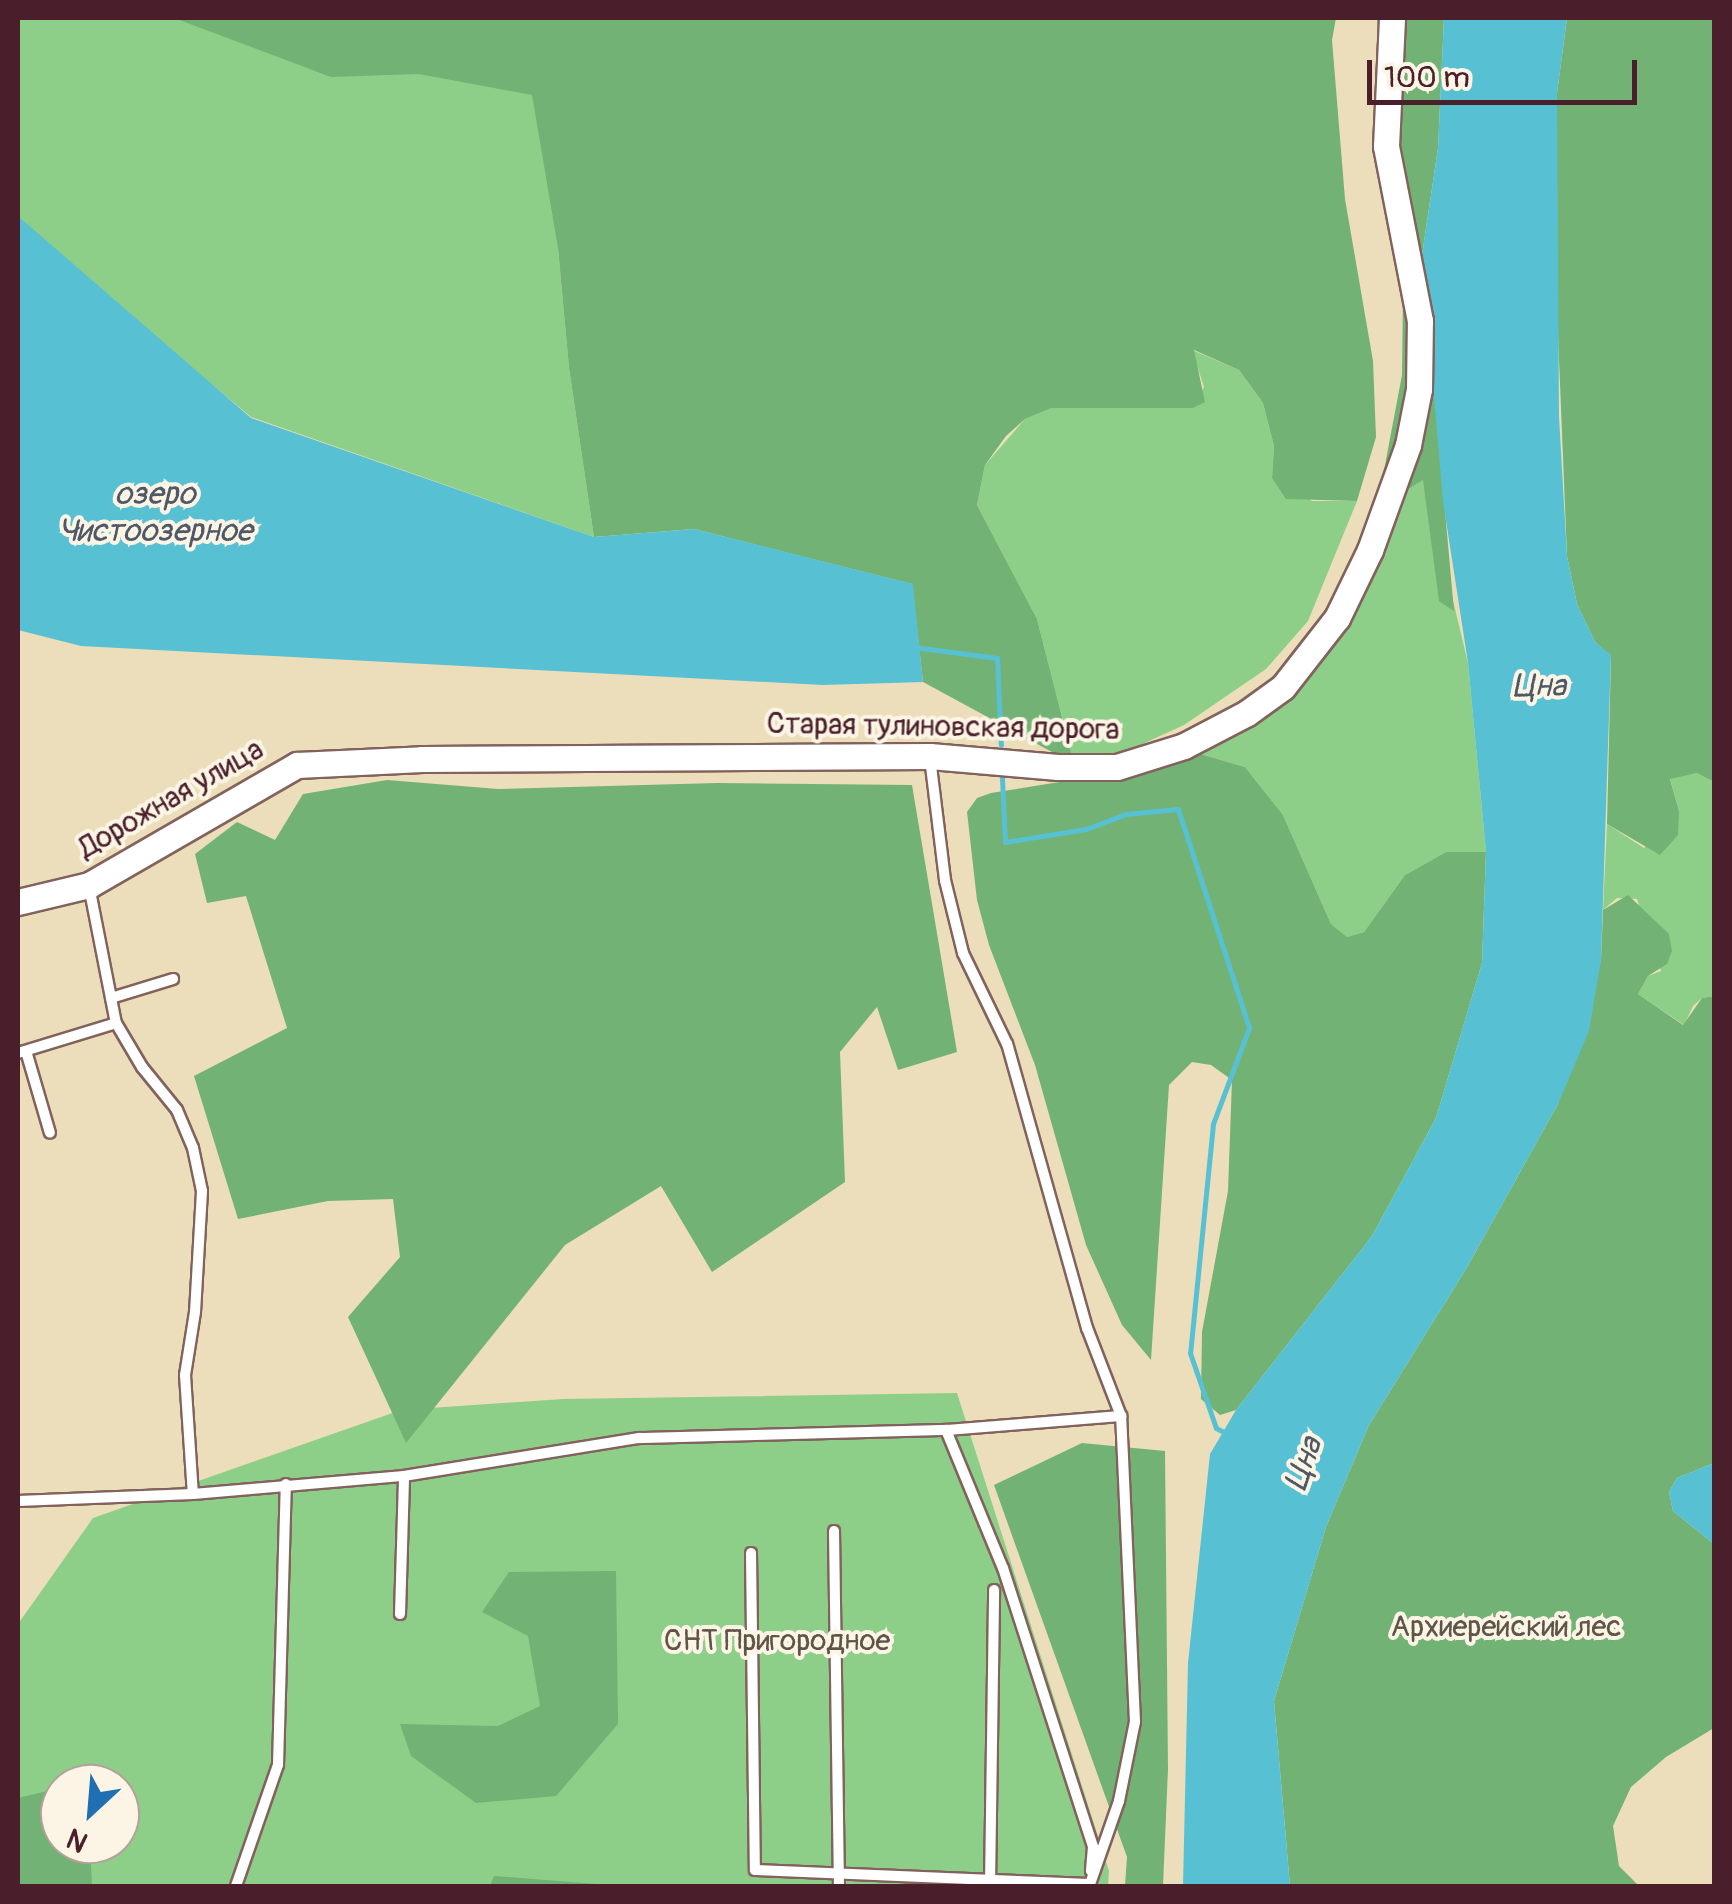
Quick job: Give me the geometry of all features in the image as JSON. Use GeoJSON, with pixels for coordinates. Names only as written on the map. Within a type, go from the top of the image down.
{"type":"FeatureCollection","features":[{"type":"Feature","properties":{"kind":"street","name":"Старая тулиновская дорога"},"geometry":{"type":"LineString","coordinates":[[297,765],[422,759],[930,756],[1058,767],[1117,766],[1167,751],[1247,713],[1283,687],[1327,633],[1388,504],[1408,445],[1419,389],[1420,321],[1386,146],[1392,18]]}},
{"type":"Feature","properties":{"kind":"street","name":"Дорожная улица"},"geometry":{"type":"LineString","coordinates":[[18,902],[88,885],[297,765]]}},
{"type":"Feature","properties":{"kind":"lane"},"geometry":{"type":"LineString","coordinates":[[930,756],[945,880],[963,953],[1007,1044],[1087,1328],[1121,1416],[1134,1722],[1120,1801],[1090,1886]]}},
{"type":"Feature","properties":{"kind":"lane"},"geometry":{"type":"LineString","coordinates":[[88,885],[116,1024],[142,1067],[177,1110],[192,1148],[202,1191],[196,1312],[185,1375],[193,1494]]}},
{"type":"Feature","properties":{"kind":"lane"},"geometry":{"type":"LineString","coordinates":[[111,998],[173,979]]}},
{"type":"Feature","properties":{"kind":"lane"},"geometry":{"type":"LineString","coordinates":[[50,1133],[22,1052],[116,1024]]}},
{"type":"Feature","properties":{"kind":"lane"},"geometry":{"type":"LineString","coordinates":[[18,1501],[193,1494],[404,1476],[639,1438],[946,1430],[1121,1416]]}},
{"type":"Feature","properties":{"kind":"lane"},"geometry":{"type":"LineString","coordinates":[[946,1430],[1003,1568],[1081,1810],[1092,1847],[1090,1886]]}},
{"type":"Feature","properties":{"kind":"lane"},"geometry":{"type":"LineString","coordinates":[[400,1614],[404,1476]]}},
{"type":"Feature","properties":{"kind":"lane"},"geometry":{"type":"LineString","coordinates":[[236,1886],[278,1766],[286,1484]]}},
{"type":"Feature","properties":{"kind":"lane"},"geometry":{"type":"LineString","coordinates":[[834,1531],[840,1886]]}},
{"type":"Feature","properties":{"kind":"lane"},"geometry":{"type":"LineString","coordinates":[[751,1554],[755,1870],[1090,1886]]}},
{"type":"Feature","properties":{"kind":"lane"},"geometry":{"type":"LineString","coordinates":[[990,1883],[994,1590]]}},
{"type":"Feature","properties":{"kind":"green space"},"geometry":{"type":"Polygon","coordinates":[[[18,18],[771,18],[558,248],[569,368],[594,537],[251,417],[112,301],[18,216],[18,18]]]}},
{"type":"Feature","properties":{"kind":"green space"},"geometry":{"type":"Polygon","coordinates":[[[174,18],[1336,18],[1332,40],[1345,199],[1373,361],[1376,437],[1357,501],[1286,499],[1272,478],[1274,446],[1263,403],[1239,370],[1194,350],[1205,402],[1193,408],[1051,408],[1025,419],[1006,436],[985,465],[977,505],[1037,619],[1074,764],[923,682],[912,584],[694,529],[594,537],[569,368],[558,248],[532,95],[419,74],[331,77],[174,18]]]}},
{"type":"Feature","properties":{"kind":"green space"},"geometry":{"type":"Polygon","coordinates":[[[1377,18],[1444,18],[1438,148],[1422,255],[1454,611],[1439,601],[1423,480],[1400,494],[1385,465],[1402,375],[1403,293],[1377,18]]]}},
{"type":"Feature","properties":{"kind":"green space"},"geometry":{"type":"Polygon","coordinates":[[[1567,18],[1714,18],[1714,782],[1697,773],[1670,779],[1679,811],[1678,835],[1660,855],[1607,824],[1611,656],[1595,642],[1577,604],[1567,556],[1555,261],[1557,93],[1567,18]]]}},
{"type":"Feature","properties":{"kind":"green space"},"geometry":{"type":"Polygon","coordinates":[[[1192,350],[1239,370],[1263,403],[1274,446],[1272,478],[1312,501],[1357,501],[1308,621],[1266,669],[1184,725],[1101,763],[1074,764],[1037,619],[977,505],[985,465],[1025,419],[1050,408],[1193,408],[1204,387],[1192,350]]]}},
{"type":"Feature","properties":{"kind":"green space"},"geometry":{"type":"Polygon","coordinates":[[[1385,465],[1400,493],[1423,479],[1427,492],[1468,663],[1486,852],[1446,852],[1405,875],[1364,932],[1347,937],[1331,924],[1283,815],[1245,767],[1178,747],[1300,661],[1331,615],[1361,544],[1385,465]]]}},
{"type":"Feature","properties":{"kind":"green space"},"geometry":{"type":"Polygon","coordinates":[[[1177,747],[1245,767],[1283,815],[1331,924],[1347,937],[1364,932],[1405,875],[1446,852],[1486,852],[1482,963],[1436,1118],[1372,1236],[1236,1410],[1220,1415],[1201,1399],[1202,1332],[1228,1191],[1232,1080],[1211,1065],[1192,1062],[1169,1085],[1151,1360],[1122,1325],[1086,1245],[1035,1065],[989,945],[977,900],[967,812],[977,798],[991,793],[1128,771],[1177,747]]]}},
{"type":"Feature","properties":{"kind":"green space"},"geometry":{"type":"Polygon","coordinates":[[[1697,773],[1714,782],[1714,996],[1702,998],[1693,1006],[1684,1025],[1638,994],[1648,976],[1661,971],[1637,899],[1617,898],[1603,910],[1607,824],[1644,848],[1679,811],[1670,778],[1697,773]]]}},
{"type":"Feature","properties":{"kind":"green space"},"geometry":{"type":"Polygon","coordinates":[[[387,780],[498,789],[717,783],[912,785],[957,1052],[898,1070],[877,1007],[840,1052],[845,1182],[712,1272],[661,1186],[565,1245],[406,1443],[348,1317],[400,1257],[393,1199],[328,1201],[238,1219],[194,1076],[287,1028],[246,896],[207,903],[195,854],[237,822],[275,840],[303,794],[387,780]]]}},
{"type":"Feature","properties":{"kind":"green space","name":"Архиерейский лес"},"geometry":{"type":"Polygon","coordinates":[[[1628,895],[1669,934],[1672,951],[1667,964],[1648,976],[1638,994],[1683,1025],[1702,998],[1714,996],[1714,1463],[1677,1478],[1669,1492],[1673,1511],[1714,1544],[1714,1728],[1666,1757],[1631,1787],[1613,1826],[1619,1866],[1639,1886],[1290,1886],[1274,1701],[1326,1527],[1369,1425],[1466,1269],[1558,1104],[1601,960],[1603,910],[1628,895]]]}},
{"type":"Feature","properties":{"kind":"green space","name":"СНТ Пригородное"},"geometry":{"type":"Polygon","coordinates":[[[957,1393],[1109,1871],[1108,1886],[18,1886],[18,1624],[93,1518],[401,1410],[563,1399],[957,1393]]]}},
{"type":"Feature","properties":{"kind":"green space"},"geometry":{"type":"Polygon","coordinates":[[[1082,1443],[1165,1451],[1168,1769],[1163,1886],[1125,1886],[1127,1857],[994,1485],[1082,1443]]]}},
{"type":"Feature","properties":{"kind":"green space"},"geometry":{"type":"Polygon","coordinates":[[[616,1571],[618,1724],[556,1796],[476,1803],[411,1756],[400,1724],[498,1726],[540,1706],[528,1636],[482,1612],[509,1572],[616,1571]]]}},
{"type":"Feature","properties":{"kind":"green space"},"geometry":{"type":"Polygon","coordinates":[[[40,1793],[40,1864],[91,1864],[92,1886],[18,1886],[18,1798],[40,1793]]]}},
{"type":"Feature","properties":{"kind":"green space"},"geometry":{"type":"Polygon","coordinates":[[[494,1876],[621,1886],[490,1886],[494,1876]]]}},
{"type":"Feature","properties":{"kind":"water","name":"Цна"},"geometry":{"type":"Polygon","coordinates":[[[1444,18],[1567,18],[1557,93],[1559,416],[1567,556],[1577,604],[1595,642],[1611,655],[1601,960],[1589,1031],[1558,1104],[1466,1269],[1369,1425],[1326,1527],[1274,1701],[1290,1886],[1183,1886],[1188,1663],[1210,1454],[1236,1410],[1372,1236],[1436,1118],[1482,963],[1486,852],[1468,663],[1443,501],[1422,255],[1438,148],[1444,18]]]}},
{"type":"Feature","properties":{"kind":"water","name":"озеро Чистоозерное"},"geometry":{"type":"Polygon","coordinates":[[[18,216],[251,418],[594,537],[694,529],[913,584],[923,682],[823,685],[81,646],[18,630],[18,216]]]}},
{"type":"Feature","properties":{"kind":"water"},"geometry":{"type":"Polygon","coordinates":[[[1714,1463],[1714,1544],[1673,1511],[1669,1492],[1677,1478],[1714,1463]]]}},
{"type":"Feature","properties":{"kind":"waterway"},"geometry":{"type":"LineString","coordinates":[[914,647],[997,658],[1001,745]]}},
{"type":"Feature","properties":{"kind":"waterway"},"geometry":{"type":"LineString","coordinates":[[1002,778],[1005,842],[1086,829],[1126,814],[1178,809],[1249,1028],[1213,1124],[1190,1353],[1216,1428],[1228,1434]]}}]}
